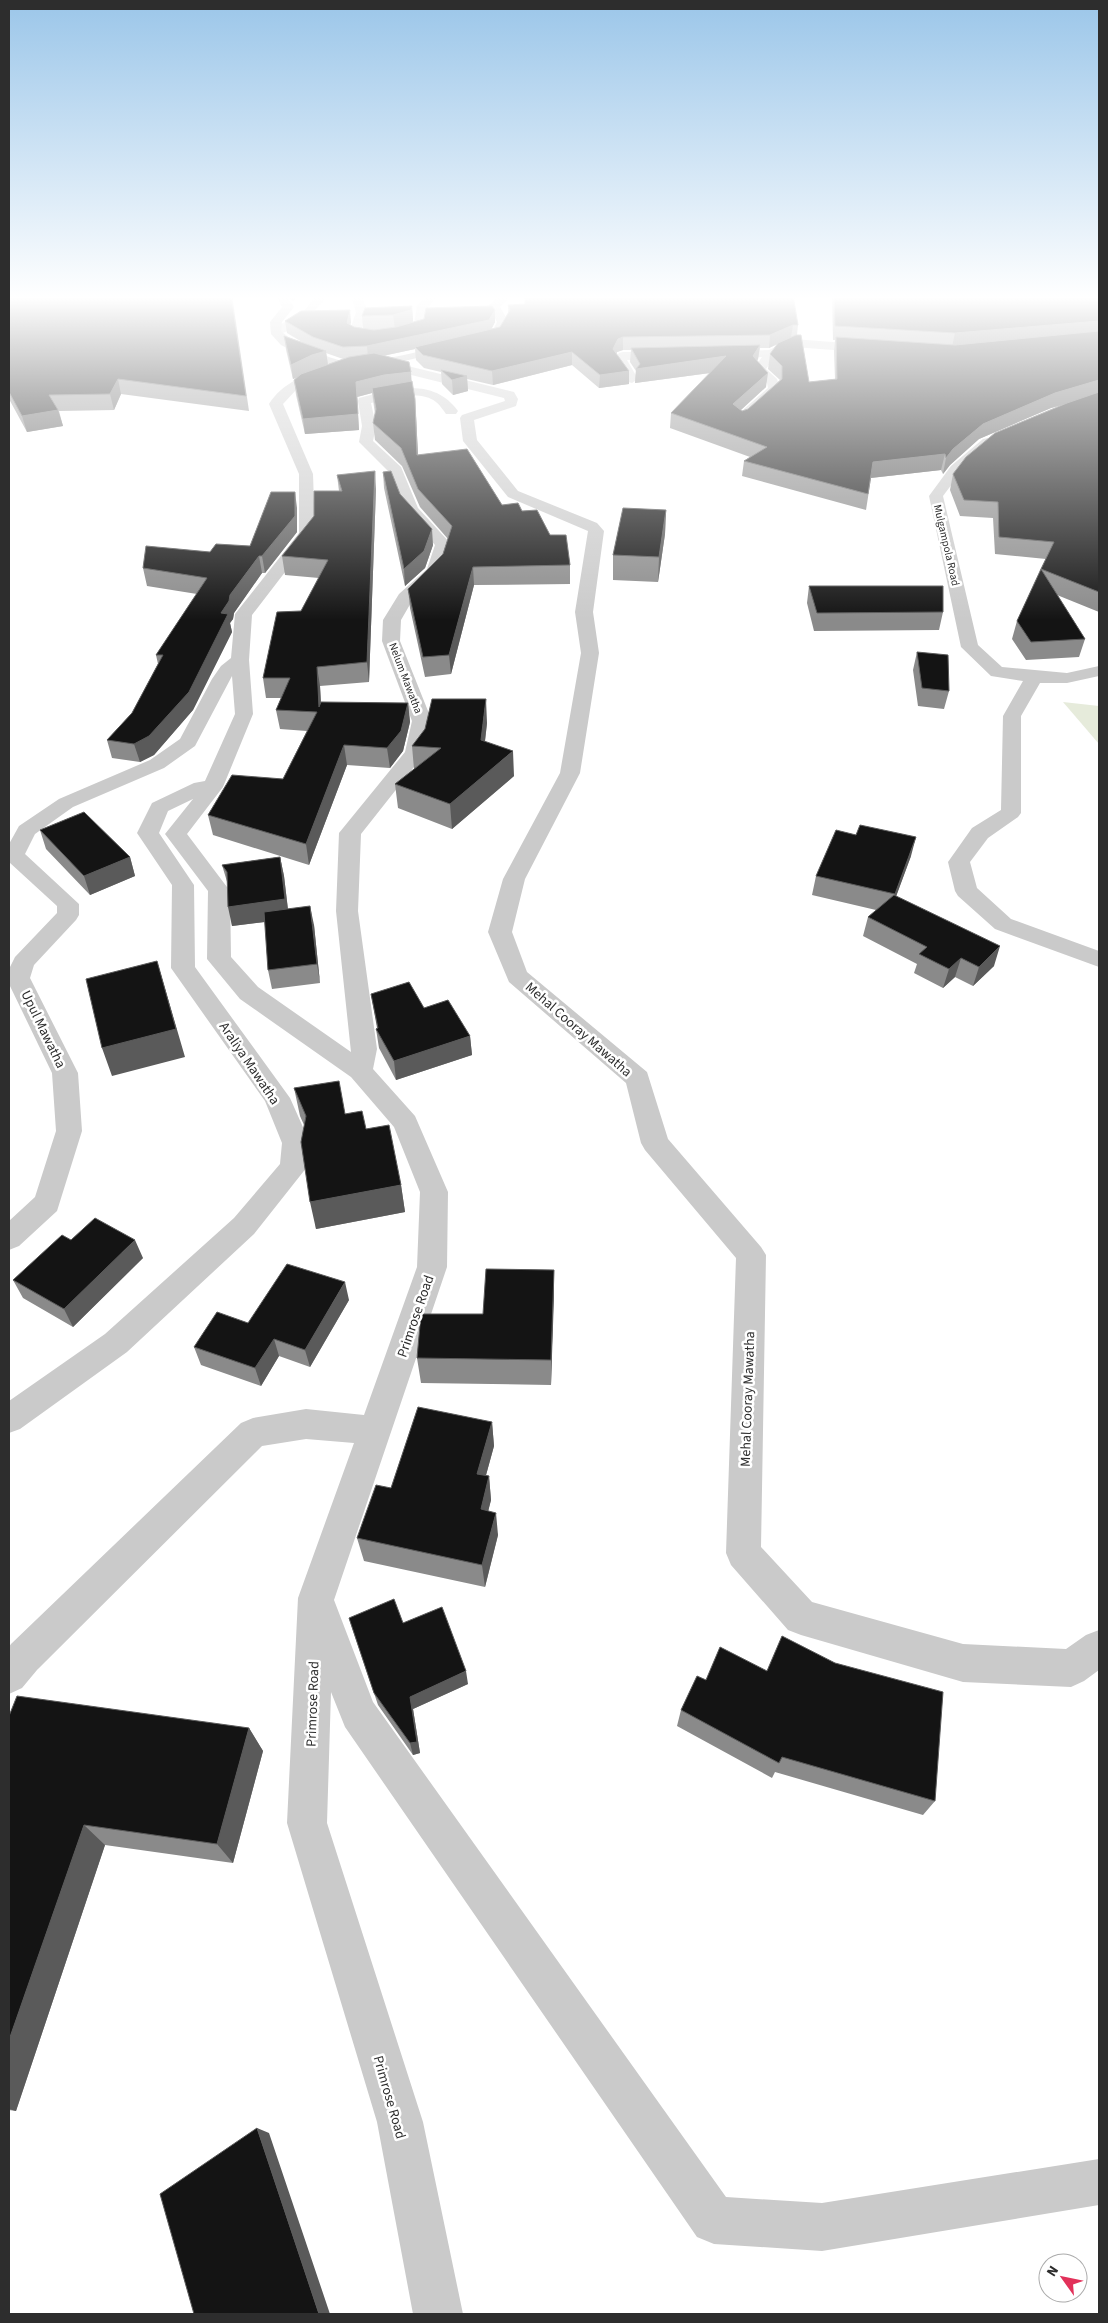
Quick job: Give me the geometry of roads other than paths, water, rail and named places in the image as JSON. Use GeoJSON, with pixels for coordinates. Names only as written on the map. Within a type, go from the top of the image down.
{"type":"FeatureCollection","features":[{"type":"Feature","properties":{"kind":"street","name":"Primrose Road"},"geometry":{"type":"LineString","coordinates":[[276,403],[306,474],[307,533],[244,614],[240,660],[244,714],[213,786],[176,834],[218,891],[219,959],[249,993],[360,1071],[406,1123],[434,1192],[432,1267],[316,1598],[307,1823],[400,2122],[438,2314]]}},
{"type":"Feature","properties":{"kind":"street","name":"Nelum Mawatha"},"geometry":{"type":"LineString","coordinates":[[360,1071],[364,1049],[347,911],[350,833],[415,753],[422,721],[390,641],[392,620],[405,598],[435,571],[443,544],[411,509],[396,470],[366,442],[369,426],[364,403]]}},
{"type":"Feature","properties":{"kind":"street","name":"Nelum Mawatha"},"geometry":{"type":"LineString","coordinates":[[445,403],[451,411]]}},
{"type":"Feature","properties":{"kind":"street","name":"Mehal Cooray Mawatha"},"geometry":{"type":"LineString","coordinates":[[507,403],[467,418],[470,441],[513,494],[592,526],[596,531],[584,612],[590,653],[570,772],[514,879],[500,932],[517,976],[638,1080],[655,1143],[751,1255],[743,1553],[801,1617],[963,1663],[1070,1668],[1099,1648]]}},
{"type":"Feature","properties":{"kind":"street"},"geometry":{"type":"LineString","coordinates":[[740,420],[758,403]]}},
{"type":"Feature","properties":{"kind":"street","name":"Mulgampola Road"},"geometry":{"type":"LineString","coordinates":[[1003,436],[985,444],[956,469],[936,496],[970,647],[997,672],[1034,677],[1067,678],[1099,671]]}},
{"type":"Feature","properties":{"kind":"street","name":"Upul Mawatha"},"geometry":{"type":"LineString","coordinates":[[9,1238],[47,1203],[69,1131],[65,1073],[18,978],[23,962],[68,914],[68,904],[14,855],[26,830],[66,803],[157,764],[188,742],[221,679],[227,670],[240,660]]}},
{"type":"Feature","properties":{"kind":"street"},"geometry":{"type":"LineString","coordinates":[[1034,677],[1012,716],[1011,813],[980,834],[959,862],[966,891],[1003,924],[1099,959]]}},
{"type":"Feature","properties":{"kind":"street","name":"Araliya Mawatha"},"geometry":{"type":"LineString","coordinates":[[9,1419],[116,1343],[244,1226],[293,1167],[296,1143],[277,1098],[183,968],[183,885],[148,833],[159,808],[201,787],[213,786]]}},
{"type":"Feature","properties":{"kind":"street"},"geometry":{"type":"LineString","coordinates":[[9,1675],[24,1656],[253,1432],[306,1424],[375,1431]]}},
{"type":"Feature","properties":{"kind":"street"},"geometry":{"type":"LineString","coordinates":[[316,1598],[358,1714],[714,2220],[822,2227],[1099,2182]]}}]}
